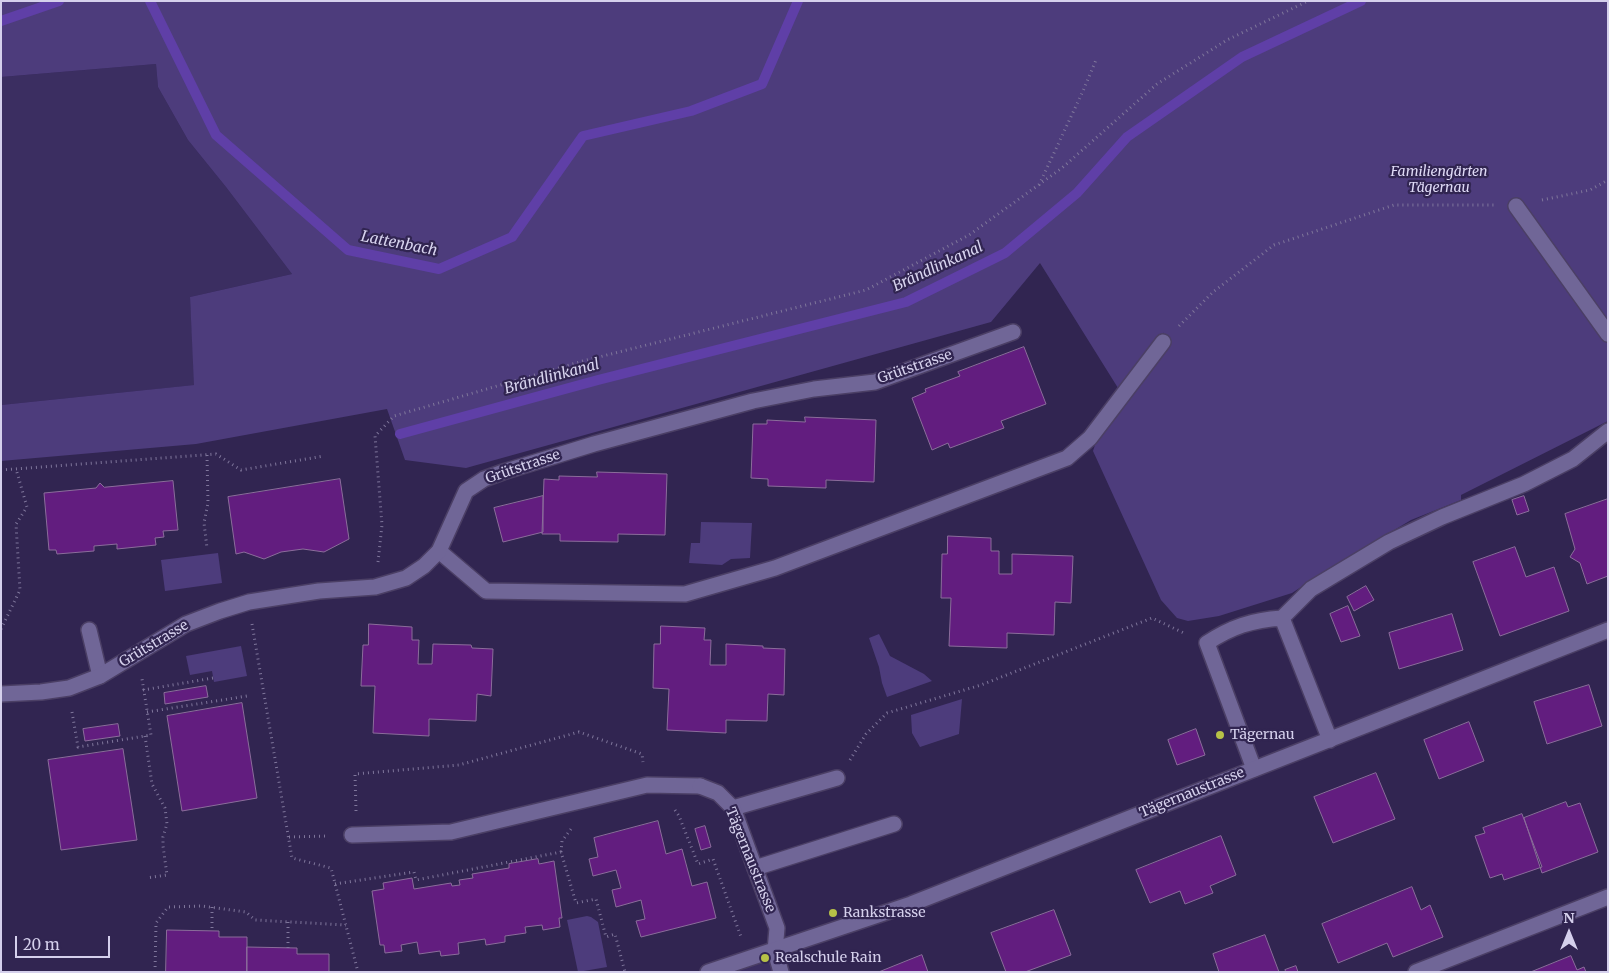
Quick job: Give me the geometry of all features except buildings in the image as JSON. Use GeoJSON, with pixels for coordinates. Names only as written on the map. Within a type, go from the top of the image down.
{"type":"FeatureCollection","features":[{"type":"Feature","properties":{"kind":"street"},"geometry":{"type":"LineString","coordinates":[[1516,206],[1608,334]]}},
{"type":"Feature","properties":{"kind":"street","name":"Grütstrasse"},"geometry":{"type":"LineString","coordinates":[[1,694],[69,688],[100,676],[186,624],[248,602],[319,590],[375,587],[406,578],[424,566],[439,551],[466,491],[484,479],[503,472],[594,444],[753,401],[814,389],[875,382],[1013,332]]}},
{"type":"Feature","properties":{"kind":"street"},"geometry":{"type":"LineString","coordinates":[[439,551],[486,591],[686,594],[775,568],[1067,458],[1090,438],[1163,342]]}},
{"type":"Feature","properties":{"kind":"street"},"geometry":{"type":"LineString","coordinates":[[1254,769],[1207,643],[1224,631],[1260,619],[1282,618],[1310,590],[1389,542],[1442,517],[1524,484],[1573,458],[1608,431]]}},
{"type":"Feature","properties":{"kind":"street"},"geometry":{"type":"LineString","coordinates":[[1282,618],[1330,740]]}},
{"type":"Feature","properties":{"kind":"street"},"geometry":{"type":"LineString","coordinates":[[89,630],[100,676]]}},
{"type":"Feature","properties":{"kind":"street","name":"Tägernaustrasse"},"geometry":{"type":"LineString","coordinates":[[708,972],[911,904],[1608,630]]}},
{"type":"Feature","properties":{"kind":"street"},"geometry":{"type":"LineString","coordinates":[[733,808],[838,778]]}},
{"type":"Feature","properties":{"kind":"street"},"geometry":{"type":"LineString","coordinates":[[354,835],[451,832],[647,785]]}},
{"type":"Feature","properties":{"kind":"street","name":"Tägernaustrasse"},"geometry":{"type":"LineString","coordinates":[[647,785],[700,786],[718,793],[733,808],[777,928],[775,950]]}},
{"type":"Feature","properties":{"kind":"street"},"geometry":{"type":"LineString","coordinates":[[755,868],[894,824]]}},
{"type":"Feature","properties":{"kind":"street"},"geometry":{"type":"LineString","coordinates":[[1416,972],[1608,897]]}},
{"type":"Feature","properties":{"kind":"street"},"geometry":{"type":"LineString","coordinates":[[775,950],[781,972]]}},
{"type":"Feature","properties":{"kind":"path"},"geometry":{"type":"LineString","coordinates":[[375,587],[382,525],[374,436],[394,416],[583,362],[866,290],[969,235],[1062,168],[1157,84],[1227,40],[1308,1]]}},
{"type":"Feature","properties":{"kind":"path"},"geometry":{"type":"LineString","coordinates":[[1038,186],[1096,60]]}},
{"type":"Feature","properties":{"kind":"path"},"geometry":{"type":"LineString","coordinates":[[1163,342],[1213,292],[1274,245],[1394,204],[1516,206],[1590,190],[1608,180]]}},
{"type":"Feature","properties":{"kind":"path"},"geometry":{"type":"LineString","coordinates":[[1,470],[216,454],[241,470],[324,456]]}},
{"type":"Feature","properties":{"kind":"path"},"geometry":{"type":"LineString","coordinates":[[207,455],[208,502],[204,523],[207,548]]}},
{"type":"Feature","properties":{"kind":"path"},"geometry":{"type":"LineString","coordinates":[[1,630],[20,590],[16,524],[27,507],[16,469]]}},
{"type":"Feature","properties":{"kind":"path"},"geometry":{"type":"LineString","coordinates":[[248,602],[292,858],[331,868],[358,972]]}},
{"type":"Feature","properties":{"kind":"path"},"geometry":{"type":"LineString","coordinates":[[838,778],[866,734],[887,713],[981,685],[1152,618],[1207,643]]}},
{"type":"Feature","properties":{"kind":"path"},"geometry":{"type":"LineString","coordinates":[[69,688],[78,748],[151,735],[138,654]]}},
{"type":"Feature","properties":{"kind":"path"},"geometry":{"type":"LineString","coordinates":[[143,690],[214,678]]}},
{"type":"Feature","properties":{"kind":"path"},"geometry":{"type":"LineString","coordinates":[[147,712],[247,696]]}},
{"type":"Feature","properties":{"kind":"path"},"geometry":{"type":"LineString","coordinates":[[289,837],[354,835],[355,774],[459,766],[579,732],[642,754],[647,785]]}},
{"type":"Feature","properties":{"kind":"path"},"geometry":{"type":"LineString","coordinates":[[145,736],[152,784],[165,808],[166,824],[163,846],[167,875],[146,878]]}},
{"type":"Feature","properties":{"kind":"path"},"geometry":{"type":"LineString","coordinates":[[674,808],[698,864],[712,859],[742,941]]}},
{"type":"Feature","properties":{"kind":"path"},"geometry":{"type":"LineString","coordinates":[[576,827],[570,830],[562,841],[561,852],[576,903],[596,899],[606,937],[615,934],[625,972]]}},
{"type":"Feature","properties":{"kind":"path"},"geometry":{"type":"LineString","coordinates":[[335,884],[414,872],[416,880],[561,852]]}},
{"type":"Feature","properties":{"kind":"path"},"geometry":{"type":"LineString","coordinates":[[155,972],[156,923],[168,906],[212,907],[246,912],[255,920],[346,924]]}},
{"type":"Feature","properties":{"kind":"path"},"geometry":{"type":"LineString","coordinates":[[212,907],[212,931]]}},
{"type":"Feature","properties":{"kind":"path"},"geometry":{"type":"LineString","coordinates":[[288,922],[288,948]]}},
{"type":"Feature","properties":{"kind":"shaded area"},"geometry":{"type":"Polygon","coordinates":[[[156,64],[158,87],[188,140],[292,274],[190,297],[195,385],[1,405],[1,77],[156,64]]]}},
{"type":"Feature","properties":{"kind":"shaded area","name":"Realschule Rain"},"geometry":{"type":"Polygon","coordinates":[[[775,951],[781,972],[708,972],[775,951]]]}},
{"type":"Feature","properties":{"kind":"green space","name":"Familiengärten Tägernau"},"geometry":{"type":"Polygon","coordinates":[[[1,1],[1608,1],[1608,421],[1461,495],[1461,500],[1411,520],[1292,593],[1219,616],[1188,621],[1177,618],[1161,600],[1093,451],[1096,442],[1164,332],[1118,388],[1040,263],[991,322],[466,468],[405,460],[387,409],[196,444],[1,461],[1,405],[194,385],[190,297],[292,274],[188,140],[158,87],[156,64],[1,77],[1,1]]]}},
{"type":"Feature","properties":{"kind":"green space"},"geometry":{"type":"Polygon","coordinates":[[[701,522],[752,523],[750,558],[731,559],[722,565],[689,563],[691,543],[700,543],[701,522]]]}},
{"type":"Feature","properties":{"kind":"green space"},"geometry":{"type":"Polygon","coordinates":[[[218,553],[222,583],[165,591],[161,560],[218,553]]]}},
{"type":"Feature","properties":{"kind":"green space"},"geometry":{"type":"Polygon","coordinates":[[[879,634],[890,656],[924,674],[932,681],[887,697],[869,638],[879,634]]]}},
{"type":"Feature","properties":{"kind":"green space"},"geometry":{"type":"Polygon","coordinates":[[[241,646],[247,676],[214,682],[212,671],[190,675],[186,656],[241,646]]]}},
{"type":"Feature","properties":{"kind":"green space"},"geometry":{"type":"Polygon","coordinates":[[[962,699],[959,734],[920,747],[912,733],[911,715],[962,699]]]}},
{"type":"Feature","properties":{"kind":"green space"},"geometry":{"type":"Polygon","coordinates":[[[587,916],[598,922],[607,967],[578,972],[567,920],[587,916]]]}},
{"type":"Feature","properties":{"kind":"waterway","name":"Lattenbach"},"geometry":{"type":"LineString","coordinates":[[1,21],[59,1]]}},
{"type":"Feature","properties":{"kind":"waterway","name":"Lattenbach"},"geometry":{"type":"LineString","coordinates":[[150,1],[216,135],[348,250],[439,269],[512,237],[583,136],[691,111],[762,84],[798,1]]}},
{"type":"Feature","properties":{"kind":"waterway","name":"Brändlinkanal"},"geometry":{"type":"LineString","coordinates":[[400,434],[598,380],[906,302],[1005,253],[1077,193],[1127,137],[1242,57],[1361,1]]}},
{"type":"Feature","properties":{"kind":"place","name":"Tägernau"},"geometry":{"type":"Point","coordinates":[1220,735]}},
{"type":"Feature","properties":{"kind":"place","name":"Rankstrasse"},"geometry":{"type":"Point","coordinates":[833,913]}},
{"type":"Feature","properties":{"kind":"place","name":"Realschule Rain"},"geometry":{"type":"Point","coordinates":[765,958]}}]}
